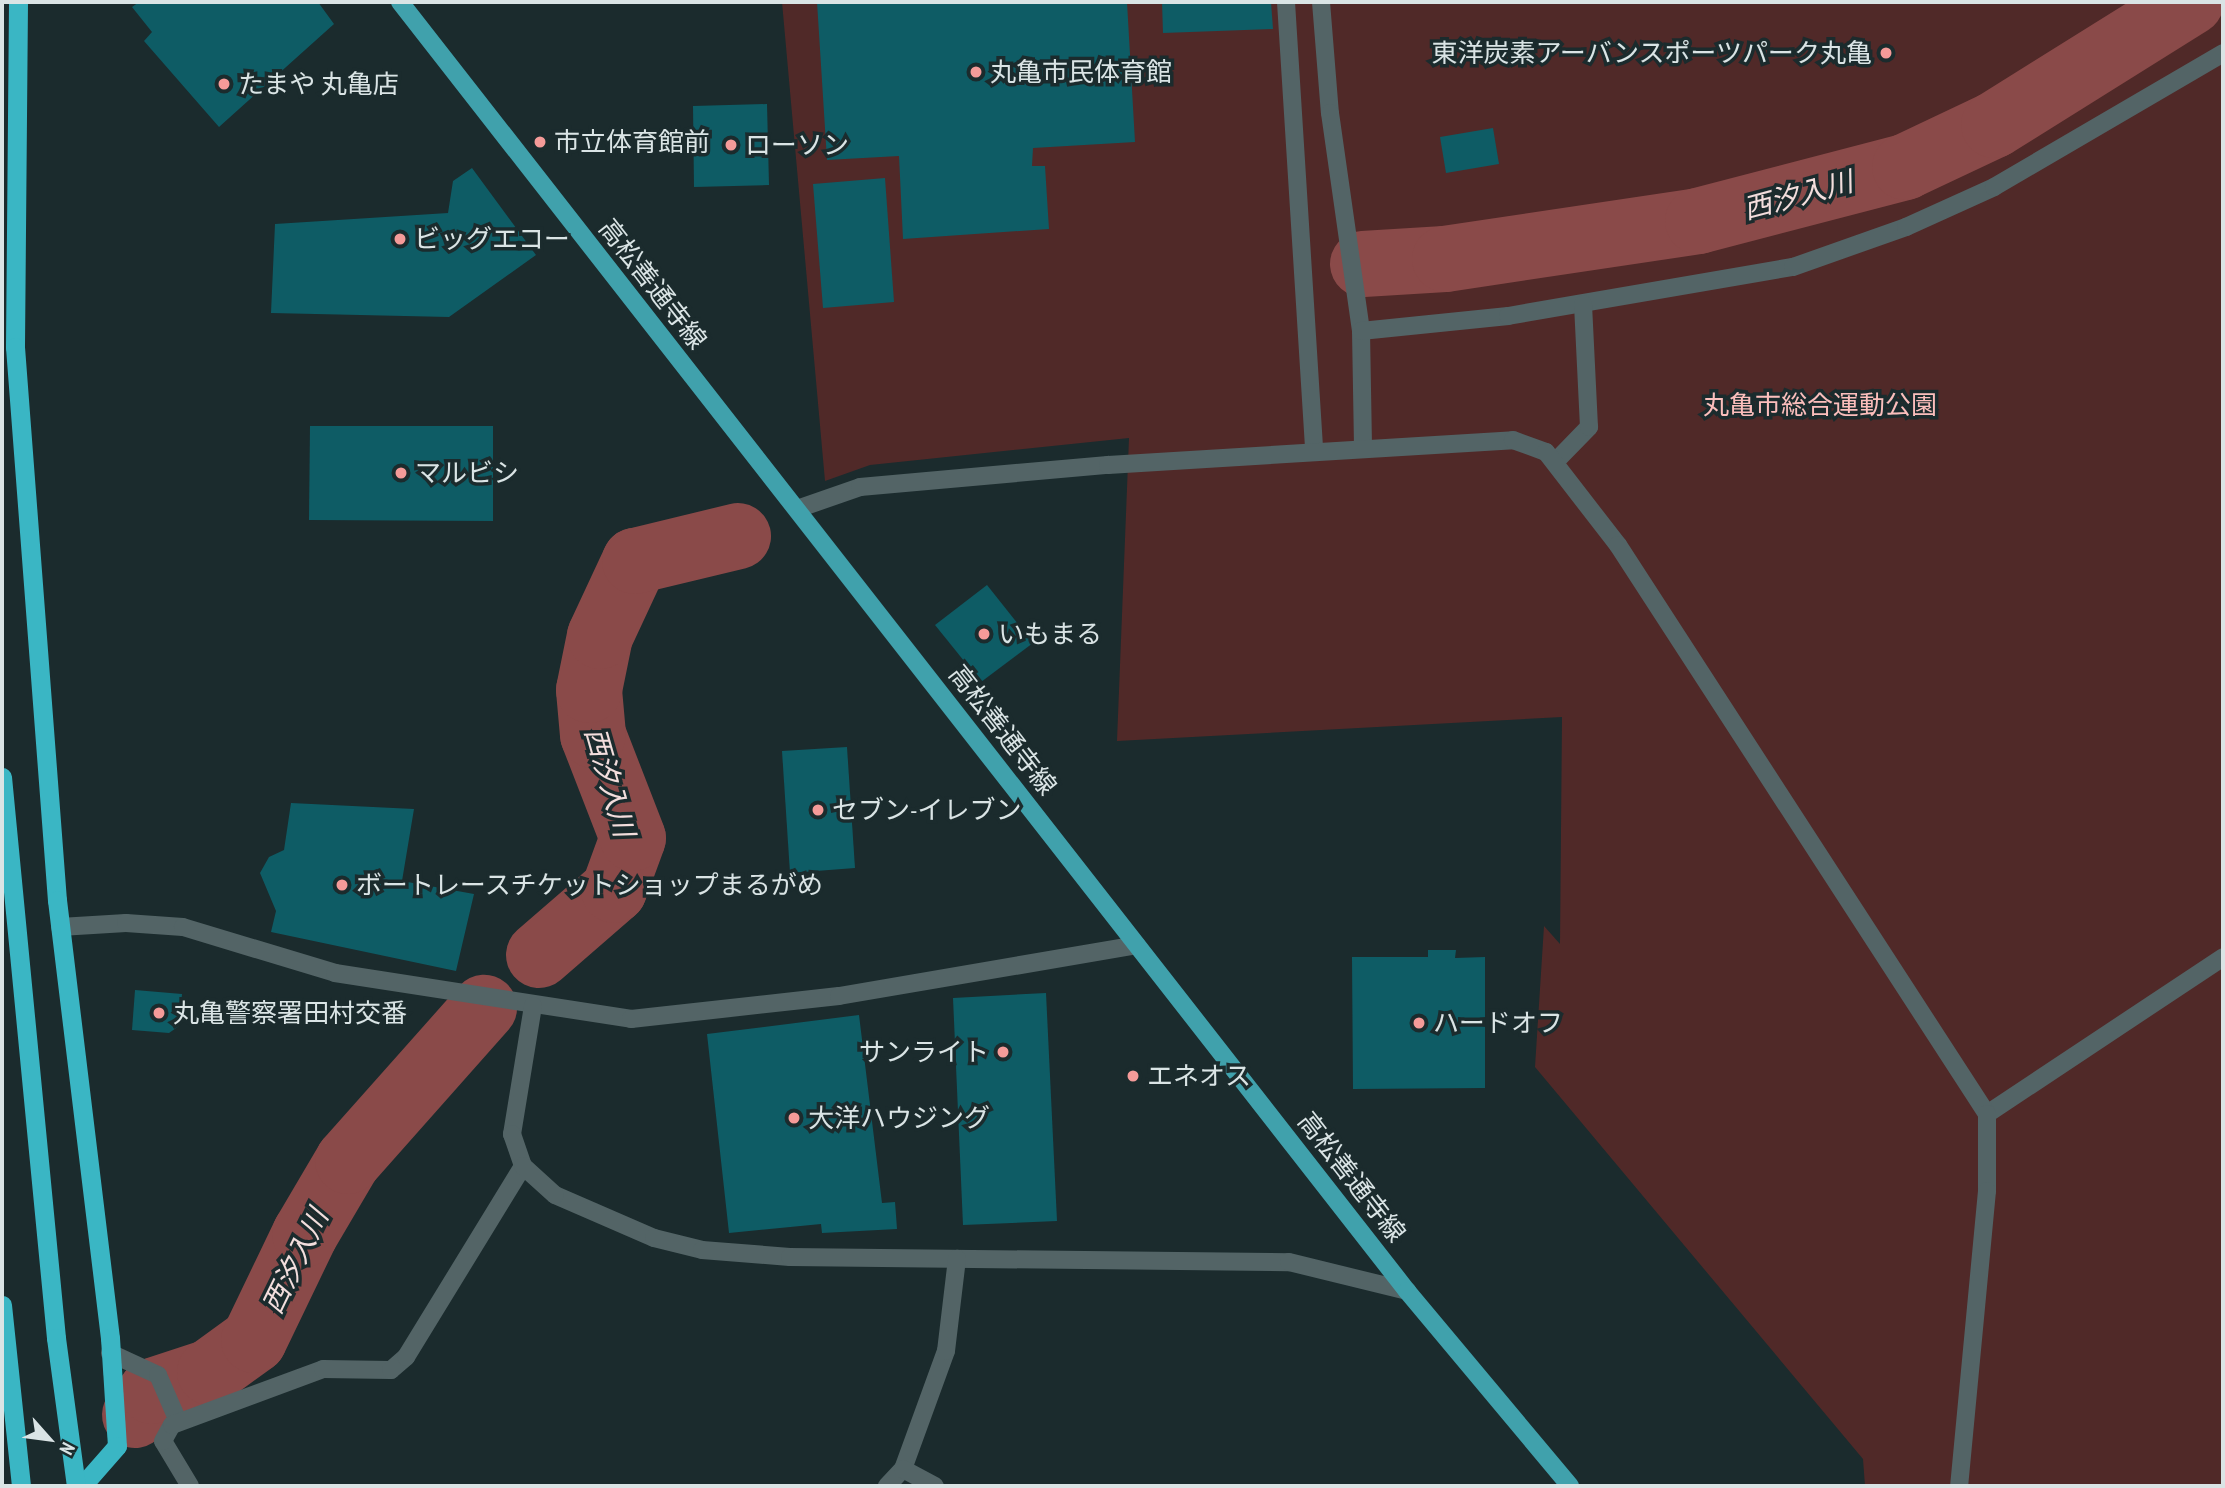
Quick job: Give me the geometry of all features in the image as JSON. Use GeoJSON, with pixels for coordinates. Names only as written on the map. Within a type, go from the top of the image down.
{"type":"FeatureCollection","features":[{"type":"Feature","properties":{"kind":"highway"},"geometry":{"type":"LineString","coordinates":[[18,2],[15,347],[57,900],[110,1353],[117,1446],[82,1486]]}},
{"type":"Feature","properties":{"kind":"highway"},"geometry":{"type":"LineString","coordinates":[[2,777],[56,1338],[76,1486]]}},
{"type":"Feature","properties":{"kind":"highway"},"geometry":{"type":"LineString","coordinates":[[2,1305],[21,1486]]}},
{"type":"Feature","properties":{"kind":"main road","name":"高松善通寺線"},"geometry":{"type":"LineString","coordinates":[[400,2],[1407,1290],[1570,1486]]}},
{"type":"Feature","properties":{"kind":"street"},"geometry":{"type":"LineString","coordinates":[[1286,2],[1314,450]]}},
{"type":"Feature","properties":{"kind":"street"},"geometry":{"type":"LineString","coordinates":[[1321,2],[1330,113],[1361,331],[1363,446]]}},
{"type":"Feature","properties":{"kind":"street"},"geometry":{"type":"LineString","coordinates":[[1361,331],[1583,304],[1793,267],[1906,227],[1994,187],[2223,53]]}},
{"type":"Feature","properties":{"kind":"street"},"geometry":{"type":"LineString","coordinates":[[1555,462],[1589,427],[1583,304]]}},
{"type":"Feature","properties":{"kind":"street"},"geometry":{"type":"LineString","coordinates":[[797,509],[860,486],[1363,446],[1513,440],[1546,452],[1618,545],[1987,1114],[1987,1191],[1959,1486]]}},
{"type":"Feature","properties":{"kind":"street"},"geometry":{"type":"LineString","coordinates":[[60,927],[126,923],[183,927],[335,973],[533,1006],[631,1019],[839,996],[1137,945]]}},
{"type":"Feature","properties":{"kind":"street"},"geometry":{"type":"LineString","coordinates":[[1987,1114],[2223,957]]}},
{"type":"Feature","properties":{"kind":"street"},"geometry":{"type":"LineString","coordinates":[[533,1006],[512,1134],[523,1166],[555,1195],[654,1238],[702,1250],[957,1259],[1289,1262],[1407,1290]]}},
{"type":"Feature","properties":{"kind":"street"},"geometry":{"type":"LineString","coordinates":[[190,1486],[163,1441],[178,1420],[323,1369],[391,1370],[406,1357],[523,1166]]}},
{"type":"Feature","properties":{"kind":"street"},"geometry":{"type":"LineString","coordinates":[[887,1486],[903,1469],[946,1351],[957,1259]]}},
{"type":"Feature","properties":{"kind":"street"},"geometry":{"type":"LineString","coordinates":[[110,1353],[158,1375],[178,1420]]}},
{"type":"Feature","properties":{"kind":"street"},"geometry":{"type":"LineString","coordinates":[[903,1469],[935,1486]]}},
{"type":"Feature","properties":{"kind":"green space","name":"丸亀市総合運動公園"},"geometry":{"type":"Polygon","coordinates":[[[782,2],[2223,2],[2223,1486],[1865,1486],[1863,1459],[1535,1067],[1544,926],[1560,944],[1562,717],[1117,741],[1129,438],[870,465],[825,481],[782,2]]]}},
{"type":"Feature","properties":{"kind":"building","name":"たまや 丸亀店"},"geometry":{"type":"Polygon","coordinates":[[[139,2],[318,2],[334,24],[219,127],[144,41],[152,32],[132,7],[139,2]]]}},
{"type":"Feature","properties":{"kind":"building","name":"丸亀市民体育館"},"geometry":{"type":"Polygon","coordinates":[[[817,2],[1127,2],[1135,142],[1033,148],[1032,166],[1045,166],[1049,229],[903,239],[899,156],[827,160],[817,2]]]}},
{"type":"Feature","properties":{"kind":"building"},"geometry":{"type":"Polygon","coordinates":[[[1162,2],[1271,2],[1273,29],[1163,33],[1162,2]]]}},
{"type":"Feature","properties":{"kind":"building","name":"ローソン"},"geometry":{"type":"Polygon","coordinates":[[[767,104],[769,185],[694,187],[693,106],[767,104]]]}},
{"type":"Feature","properties":{"kind":"building"},"geometry":{"type":"Polygon","coordinates":[[[1493,128],[1499,164],[1446,173],[1440,137],[1493,128]]]}},
{"type":"Feature","properties":{"kind":"building","name":"ビッグエコー"},"geometry":{"type":"Polygon","coordinates":[[[472,168],[536,255],[449,317],[271,313],[275,224],[448,213],[453,181],[472,168]]]}},
{"type":"Feature","properties":{"kind":"building"},"geometry":{"type":"Polygon","coordinates":[[[885,178],[894,302],[823,308],[813,184],[885,178]]]}},
{"type":"Feature","properties":{"kind":"building","name":"マルビシ"},"geometry":{"type":"Polygon","coordinates":[[[310,426],[493,426],[493,521],[309,520],[310,426]]]}},
{"type":"Feature","properties":{"kind":"building","name":"いもまる"},"geometry":{"type":"Polygon","coordinates":[[[987,585],[1033,643],[981,682],[935,625],[987,585]]]}},
{"type":"Feature","properties":{"kind":"building","name":"セブン-イレブン"},"geometry":{"type":"Polygon","coordinates":[[[847,747],[855,868],[790,873],[782,751],[847,747]]]}},
{"type":"Feature","properties":{"kind":"building","name":"ボートレースチケットショップまるがめ"},"geometry":{"type":"Polygon","coordinates":[[[291,803],[414,809],[402,881],[474,894],[456,971],[271,932],[276,911],[260,873],[269,857],[284,850],[291,803]]]}},
{"type":"Feature","properties":{"kind":"building","name":"ハードオフ"},"geometry":{"type":"Polygon","coordinates":[[[1428,950],[1456,950],[1455,958],[1485,957],[1485,1088],[1353,1089],[1352,957],[1428,957],[1428,950]]]}},
{"type":"Feature","properties":{"kind":"building"},"geometry":{"type":"Polygon","coordinates":[[[135,990],[182,994],[179,1026],[169,1033],[132,1030],[135,990]]]}},
{"type":"Feature","properties":{"kind":"building"},"geometry":{"type":"Polygon","coordinates":[[[1046,993],[1057,1221],[963,1225],[953,998],[1046,993]]]}},
{"type":"Feature","properties":{"kind":"building","name":"大洋ハウジング"},"geometry":{"type":"Polygon","coordinates":[[[859,1015],[882,1203],[895,1202],[897,1229],[822,1233],[821,1224],[729,1233],[707,1034],[859,1015]]]}},
{"type":"Feature","properties":{"kind":"waterway","name":"西汐入川"},"geometry":{"type":"LineString","coordinates":[[1363,264],[1445,259],[1698,221],[1905,167],[1994,125],[2191,2]]}},
{"type":"Feature","properties":{"kind":"waterway","name":"西汐入川"},"geometry":{"type":"LineString","coordinates":[[539,955],[614,890],[633,838],[593,735],[589,690],[600,636],[635,561],[738,536]]}},
{"type":"Feature","properties":{"kind":"waterway","name":"西汐入川"},"geometry":{"type":"LineString","coordinates":[[135,1415],[152,1391],[210,1372],[254,1340],[305,1234],[348,1161],[484,1008]]}},
{"type":"Feature","properties":{"kind":"place","name":"東洋炭素アーバンスポーツパーク丸亀"},"geometry":{"type":"Point","coordinates":[1886,53]}},
{"type":"Feature","properties":{"kind":"place","name":"丸亀市民体育館"},"geometry":{"type":"Point","coordinates":[976,72]}},
{"type":"Feature","properties":{"kind":"place","name":"たまや 丸亀店"},"geometry":{"type":"Point","coordinates":[224,84]}},
{"type":"Feature","properties":{"kind":"place","name":"市立体育館前"},"geometry":{"type":"Point","coordinates":[540,142]}},
{"type":"Feature","properties":{"kind":"place","name":"ローソン"},"geometry":{"type":"Point","coordinates":[731,145]}},
{"type":"Feature","properties":{"kind":"place","name":"ビッグエコー"},"geometry":{"type":"Point","coordinates":[400,239]}},
{"type":"Feature","properties":{"kind":"place","name":"マルビシ"},"geometry":{"type":"Point","coordinates":[401,473]}},
{"type":"Feature","properties":{"kind":"place","name":"いもまる"},"geometry":{"type":"Point","coordinates":[984,634]}},
{"type":"Feature","properties":{"kind":"place","name":"セブン-イレブン"},"geometry":{"type":"Point","coordinates":[818,810]}},
{"type":"Feature","properties":{"kind":"place","name":"ボートレースチケットショップまるがめ"},"geometry":{"type":"Point","coordinates":[342,885]}},
{"type":"Feature","properties":{"kind":"place","name":"丸亀警察署田村交番"},"geometry":{"type":"Point","coordinates":[159,1013]}},
{"type":"Feature","properties":{"kind":"place","name":"ハードオフ"},"geometry":{"type":"Point","coordinates":[1419,1023]}},
{"type":"Feature","properties":{"kind":"place","name":"サンライト"},"geometry":{"type":"Point","coordinates":[1003,1052]}},
{"type":"Feature","properties":{"kind":"place","name":"エネオス"},"geometry":{"type":"Point","coordinates":[1133,1076]}},
{"type":"Feature","properties":{"kind":"place","name":"大洋ハウジング"},"geometry":{"type":"Point","coordinates":[794,1118]}}]}
